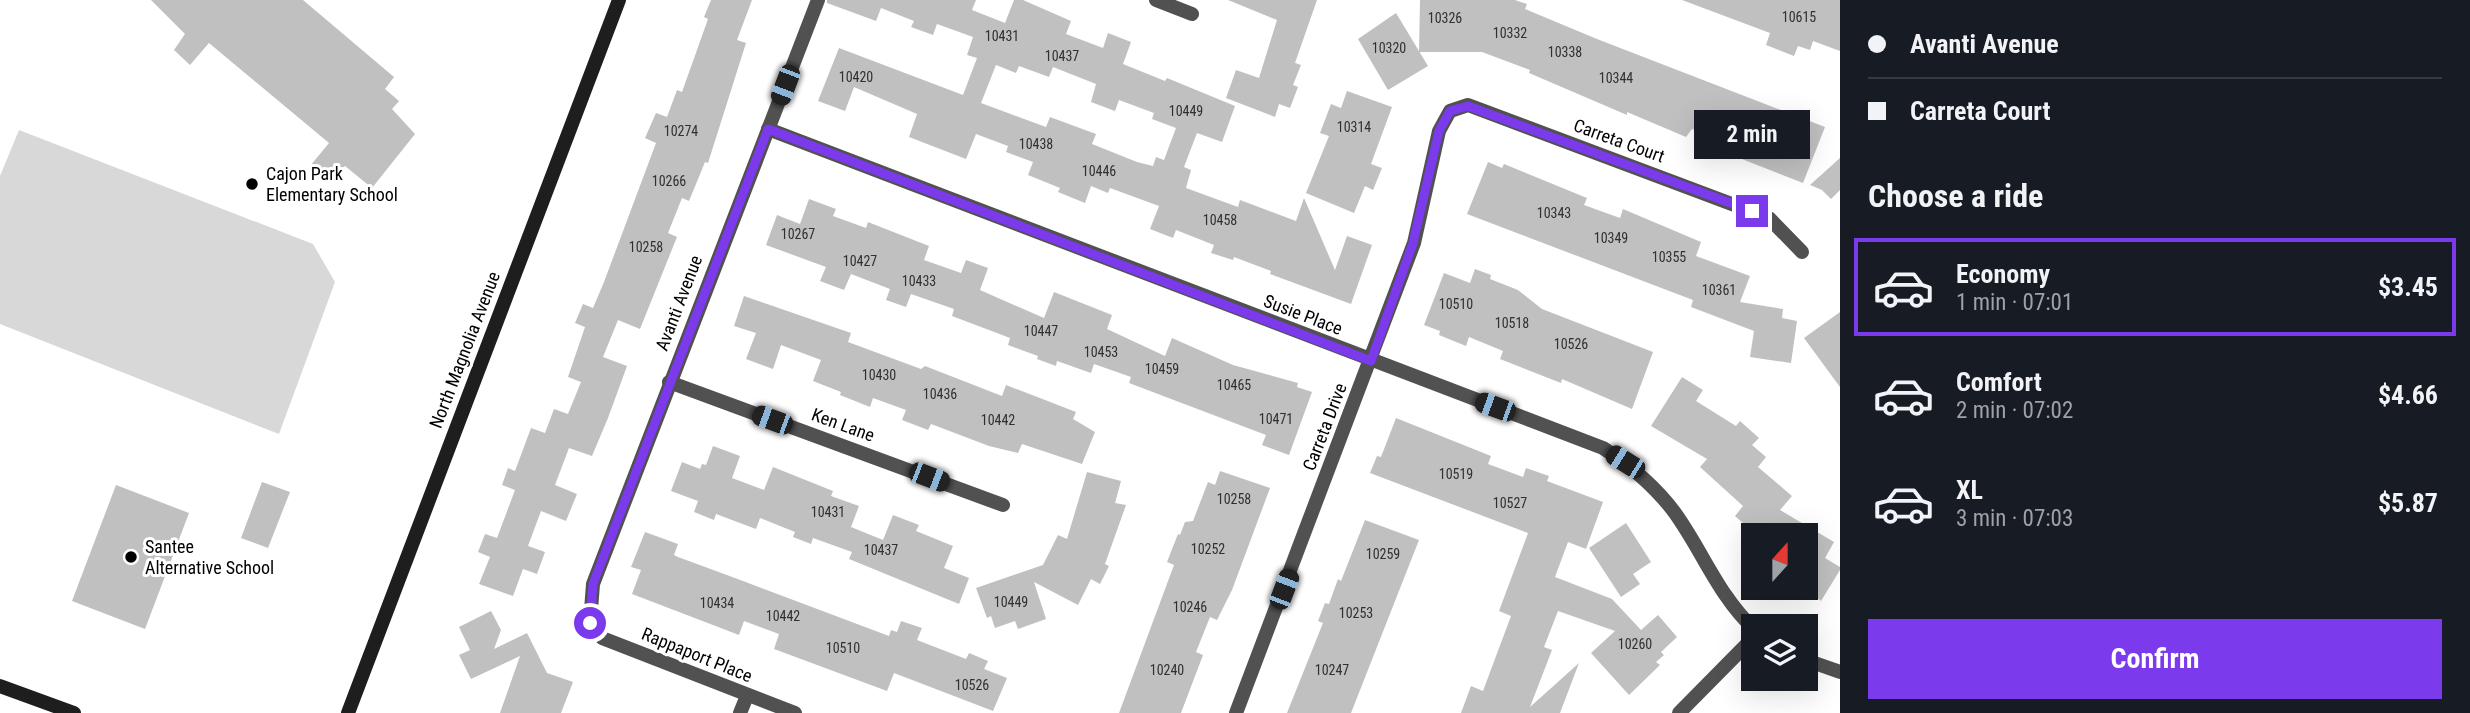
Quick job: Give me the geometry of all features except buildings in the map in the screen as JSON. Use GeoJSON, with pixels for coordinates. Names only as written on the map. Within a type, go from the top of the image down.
{"type":"FeatureCollection","features":[{"type":"Feature","properties":{"kind":"main road","name":"North Magnolia Avenue"},"geometry":{"type":"LineString","coordinates":[[348,713],[619,0]]}},
{"type":"Feature","properties":{"kind":"main road"},"geometry":{"type":"LineString","coordinates":[[0,686],[74,713]]}},
{"type":"Feature","properties":{"kind":"street","name":"Avanti Avenue"},"geometry":{"type":"LineString","coordinates":[[590,623],[593,584],[817,0]]}},
{"type":"Feature","properties":{"kind":"street"},"geometry":{"type":"LineString","coordinates":[[1156,0],[1192,13]]}},
{"type":"Feature","properties":{"kind":"street","name":"Carreta Court"},"geometry":{"type":"LineString","coordinates":[[1450,111],[1468,106],[1769,218],[1802,252]]}},
{"type":"Feature","properties":{"kind":"street","name":"Carreta Drive"},"geometry":{"type":"LineString","coordinates":[[1236,713],[1371,361],[1413,243],[1439,131],[1450,111]]}},
{"type":"Feature","properties":{"kind":"street","name":"Susie Place"},"geometry":{"type":"LineString","coordinates":[[768,129],[1371,361],[1580,437],[1625,462],[1662,496],[1677,515],[1725,598],[1741,615]]}},
{"type":"Feature","properties":{"kind":"street","name":"Ken Lane"},"geometry":{"type":"LineString","coordinates":[[669,382],[1003,505]]}},
{"type":"Feature","properties":{"kind":"street","name":"Rappaport Place"},"geometry":{"type":"LineString","coordinates":[[590,623],[602,638],[795,713]]}},
{"type":"Feature","properties":{"kind":"street"},"geometry":{"type":"LineString","coordinates":[[1679,713],[1741,650]]}},
{"type":"Feature","properties":{"kind":"street"},"geometry":{"type":"LineString","coordinates":[[1818,665],[1840,673]]}},
{"type":"Feature","properties":{"kind":"street"},"geometry":{"type":"LineString","coordinates":[[740,713],[747,695]]}},
{"type":"Feature","properties":{"kind":"shaded area"},"geometry":{"type":"Polygon","coordinates":[[[19,130],[313,244],[335,282],[279,434],[0,324],[0,176],[19,130]]]}},
{"type":"Feature","properties":{"kind":"place","name":"Cajon Park Elementary School"},"geometry":{"type":"Point","coordinates":[252,184]}},
{"type":"Feature","properties":{"kind":"place","name":"Santee Alternative School"},"geometry":{"type":"Point","coordinates":[131,557]}},
{"type":"Feature","properties":{"kind":"route"},"geometry":{"type":"LineString","coordinates":[[590,623],[593,584],[768,129],[1371,361],[1413,243],[1439,131],[1450,111],[1468,106],[1752,211]]}}]}
